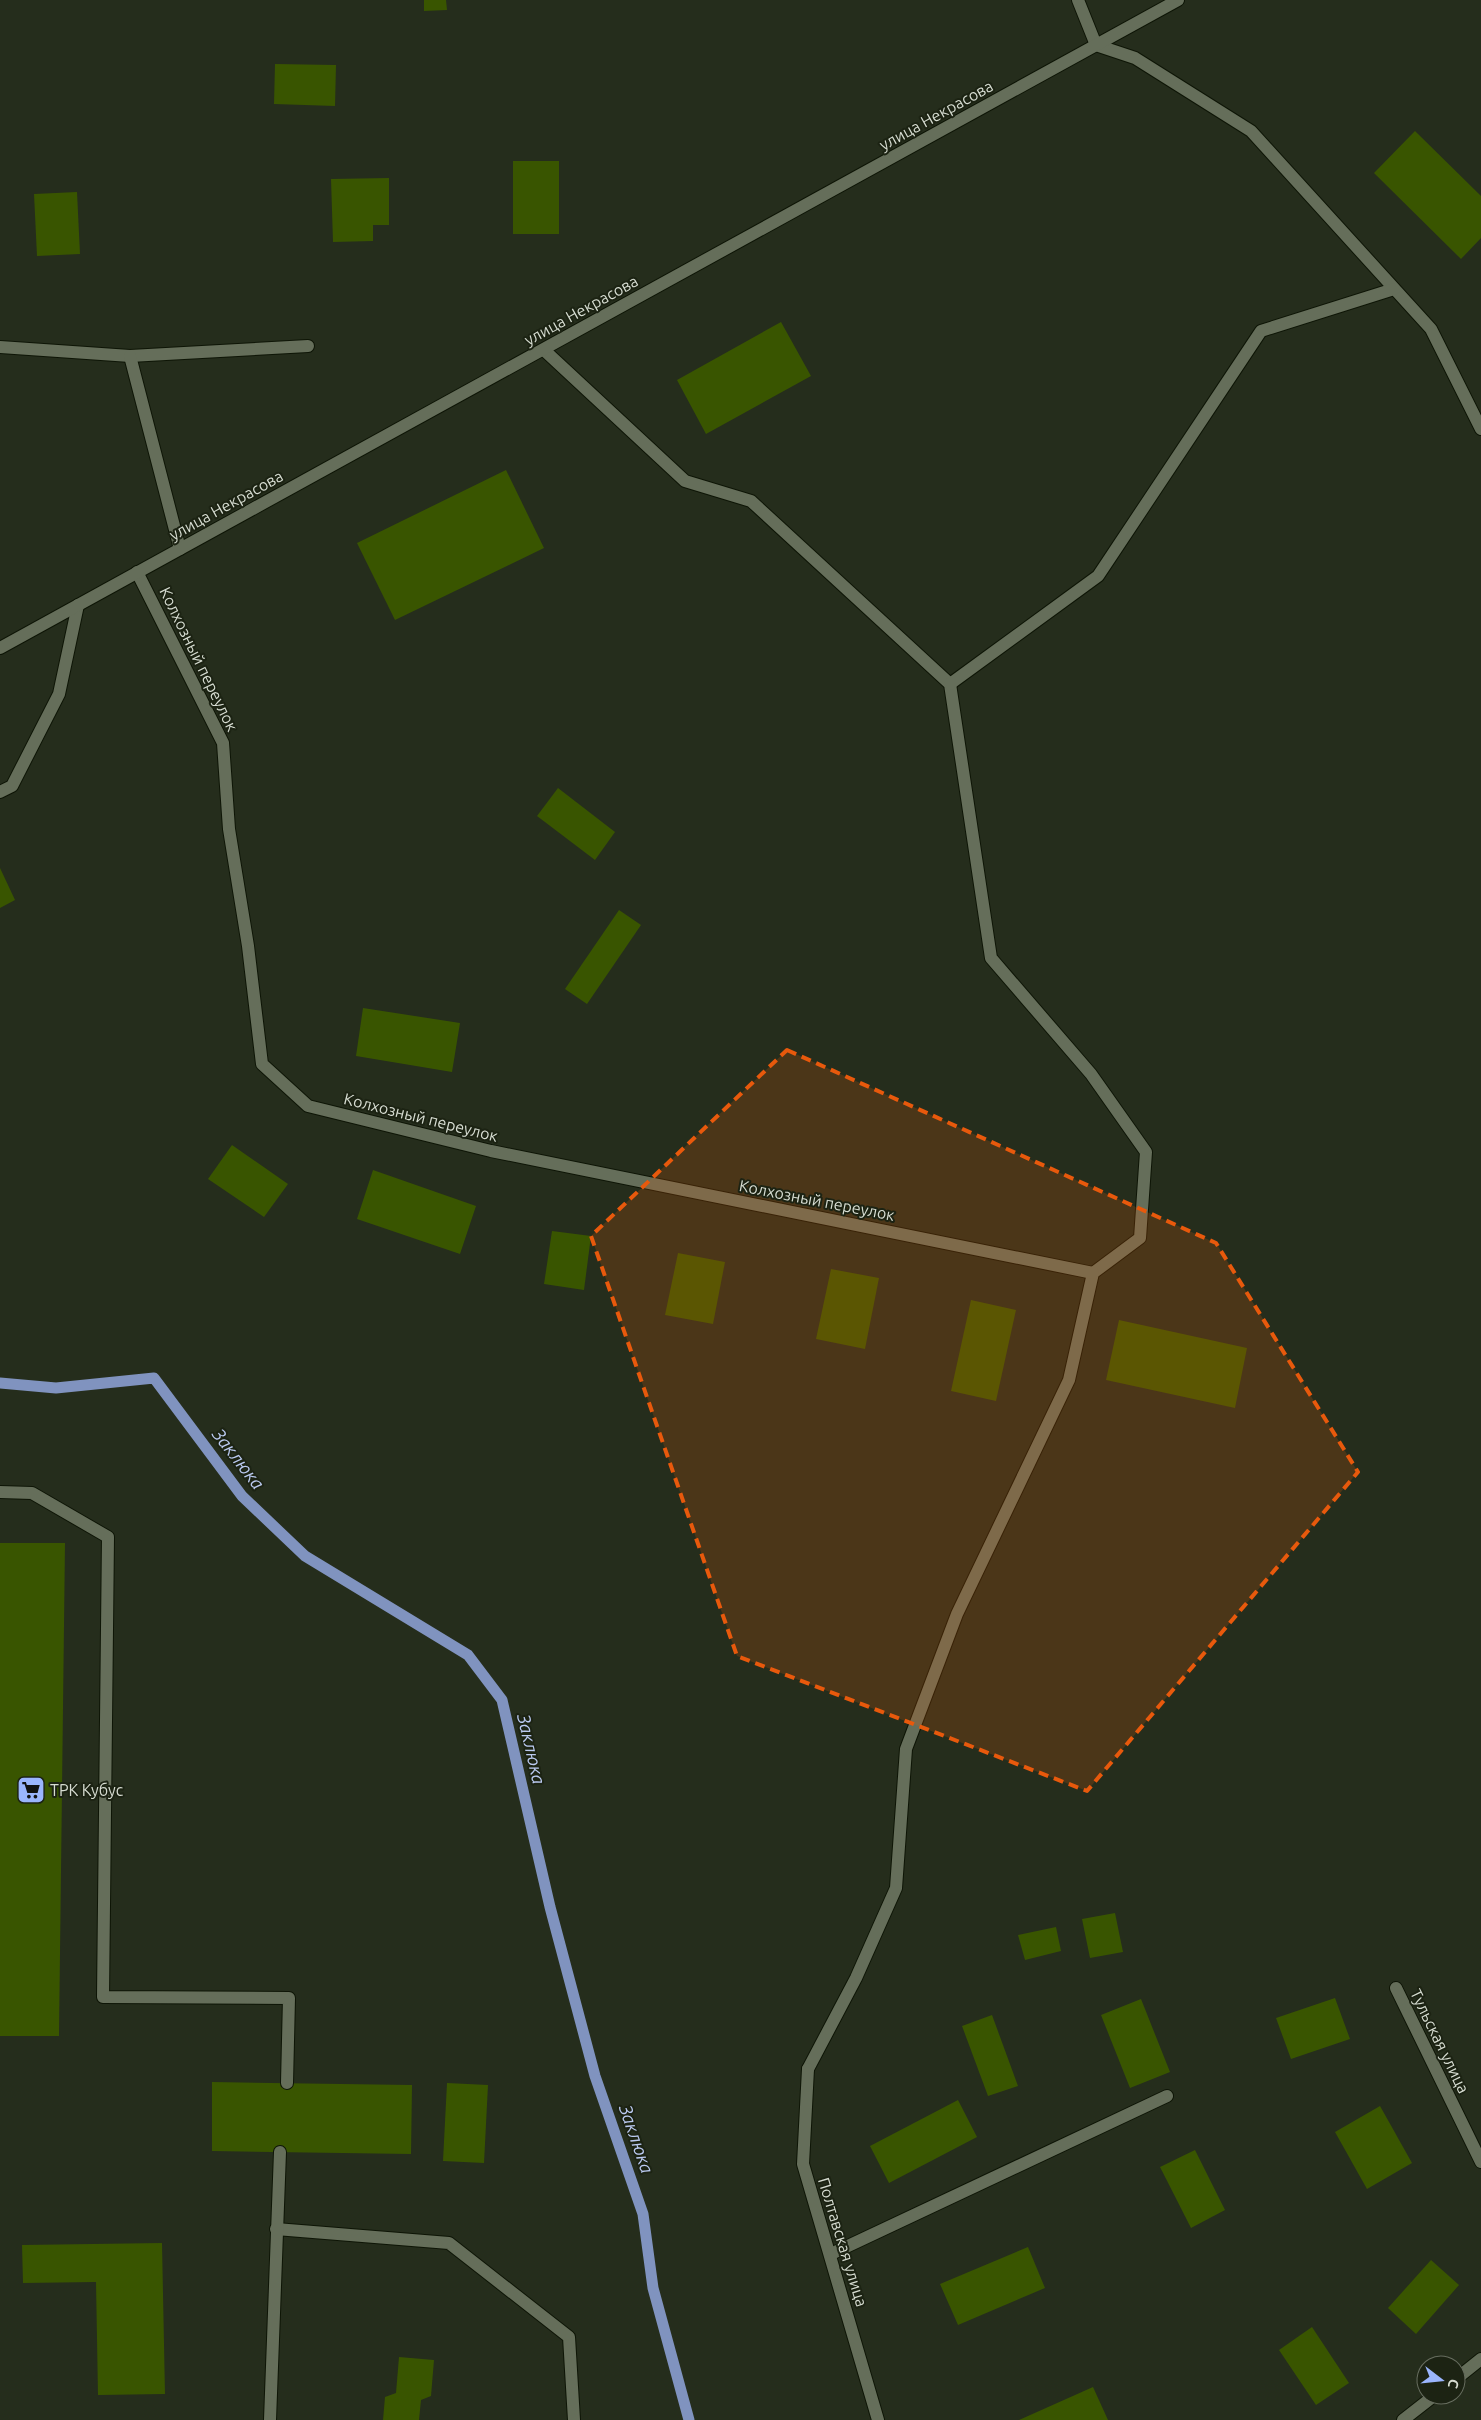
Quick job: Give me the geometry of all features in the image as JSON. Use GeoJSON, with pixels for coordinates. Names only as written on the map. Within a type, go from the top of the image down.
{"type":"FeatureCollection","features":[{"type":"Feature","properties":{"kind":"street"},"geometry":{"type":"LineString","coordinates":[[1078,0],[1096,45],[1135,58],[1251,131],[1431,329],[1481,429]]}},
{"type":"Feature","properties":{"kind":"street","name":"улица Некрасова"},"geometry":{"type":"LineString","coordinates":[[0,648],[1178,0]]}},
{"type":"Feature","properties":{"kind":"street"},"geometry":{"type":"LineString","coordinates":[[950,684],[1098,576],[1261,331],[1394,289]]}},
{"type":"Feature","properties":{"kind":"street"},"geometry":{"type":"LineString","coordinates":[[0,347],[130,356],[308,346]]}},
{"type":"Feature","properties":{"kind":"street"},"geometry":{"type":"LineString","coordinates":[[544,350],[685,481],[751,501],[950,684],[991,958],[1091,1074],[1146,1152],[1140,1238],[1093,1273]]}},
{"type":"Feature","properties":{"kind":"street"},"geometry":{"type":"LineString","coordinates":[[130,356],[180,549]]}},
{"type":"Feature","properties":{"kind":"street","name":"Колхозный переулок"},"geometry":{"type":"LineString","coordinates":[[138,572],[223,743],[229,830],[248,946],[262,1064],[308,1106],[492,1151],[1093,1273]]}},
{"type":"Feature","properties":{"kind":"street"},"geometry":{"type":"LineString","coordinates":[[0,792],[12,786],[59,694],[78,605]]}},
{"type":"Feature","properties":{"kind":"street","name":"Полтавская улица"},"geometry":{"type":"LineString","coordinates":[[878,2420],[831,2254],[803,2164],[808,2069],[856,1978],[896,1888],[906,1749],[957,1614],[1069,1380],[1093,1273]]}},
{"type":"Feature","properties":{"kind":"street"},"geometry":{"type":"LineString","coordinates":[[0,1492],[32,1493],[108,1537],[103,1997],[289,1998],[287,2084]]}},
{"type":"Feature","properties":{"kind":"street","name":"Тульская улица"},"geometry":{"type":"LineString","coordinates":[[1396,1988],[1481,2162]]}},
{"type":"Feature","properties":{"kind":"street"},"geometry":{"type":"LineString","coordinates":[[831,2254],[1167,2096]]}},
{"type":"Feature","properties":{"kind":"street"},"geometry":{"type":"LineString","coordinates":[[270,2420],[280,2152]]}},
{"type":"Feature","properties":{"kind":"street"},"geometry":{"type":"LineString","coordinates":[[276,2229],[449,2244],[569,2337],[574,2420]]}},
{"type":"Feature","properties":{"kind":"street"},"geometry":{"type":"LineString","coordinates":[[1466,2371],[1481,2359]]}},
{"type":"Feature","properties":{"kind":"street"},"geometry":{"type":"LineString","coordinates":[[1403,2420],[1422,2405]]}},
{"type":"Feature","properties":{"kind":"highlighted area"},"geometry":{"type":"Polygon","coordinates":[[[787,1050],[1216,1243],[1358,1472],[1087,1791],[737,1656],[591,1236],[787,1050]]]}},
{"type":"Feature","properties":{"kind":"building"},"geometry":{"type":"Polygon","coordinates":[[[424,0],[446,0],[447,10],[424,11],[424,0]]]}},
{"type":"Feature","properties":{"kind":"building"},"geometry":{"type":"Polygon","coordinates":[[[275,64],[336,65],[335,106],[274,104],[275,64]]]}},
{"type":"Feature","properties":{"kind":"building"},"geometry":{"type":"Polygon","coordinates":[[[1415,131],[1481,196],[1481,238],[1461,259],[1374,173],[1415,131]]]}},
{"type":"Feature","properties":{"kind":"building"},"geometry":{"type":"Polygon","coordinates":[[[513,161],[559,161],[559,234],[513,234],[513,161]]]}},
{"type":"Feature","properties":{"kind":"building"},"geometry":{"type":"Polygon","coordinates":[[[389,178],[389,225],[373,225],[373,241],[333,242],[331,179],[389,178]]]}},
{"type":"Feature","properties":{"kind":"building"},"geometry":{"type":"Polygon","coordinates":[[[77,192],[80,254],[37,256],[34,194],[77,192]]]}},
{"type":"Feature","properties":{"kind":"building"},"geometry":{"type":"Polygon","coordinates":[[[781,322],[811,376],[706,434],[677,380],[781,322]]]}},
{"type":"Feature","properties":{"kind":"building"},"geometry":{"type":"Polygon","coordinates":[[[506,470],[544,548],[395,620],[357,543],[506,470]]]}},
{"type":"Feature","properties":{"kind":"building"},"geometry":{"type":"Polygon","coordinates":[[[558,788],[615,832],[595,860],[537,816],[558,788]]]}},
{"type":"Feature","properties":{"kind":"building"},"geometry":{"type":"Polygon","coordinates":[[[0,868],[15,900],[0,908],[0,868]]]}},
{"type":"Feature","properties":{"kind":"building"},"geometry":{"type":"Polygon","coordinates":[[[619,910],[641,925],[587,1004],[565,989],[619,910]]]}},
{"type":"Feature","properties":{"kind":"building"},"geometry":{"type":"Polygon","coordinates":[[[363,1008],[460,1023],[452,1072],[356,1056],[363,1008]]]}},
{"type":"Feature","properties":{"kind":"building"},"geometry":{"type":"Polygon","coordinates":[[[232,1145],[288,1184],[264,1217],[208,1179],[232,1145]]]}},
{"type":"Feature","properties":{"kind":"building"},"geometry":{"type":"Polygon","coordinates":[[[373,1170],[476,1206],[460,1254],[357,1219],[373,1170]]]}},
{"type":"Feature","properties":{"kind":"building"},"geometry":{"type":"Polygon","coordinates":[[[552,1231],[591,1236],[584,1290],[544,1284],[552,1231]]]}},
{"type":"Feature","properties":{"kind":"building"},"geometry":{"type":"Polygon","coordinates":[[[678,1253],[725,1262],[713,1324],[665,1315],[678,1253]]]}},
{"type":"Feature","properties":{"kind":"building"},"geometry":{"type":"Polygon","coordinates":[[[831,1269],[879,1278],[865,1349],[816,1339],[831,1269]]]}},
{"type":"Feature","properties":{"kind":"building"},"geometry":{"type":"Polygon","coordinates":[[[971,1300],[1016,1310],[996,1401],[951,1391],[971,1300]]]}},
{"type":"Feature","properties":{"kind":"building"},"geometry":{"type":"Polygon","coordinates":[[[1119,1320],[1247,1348],[1235,1408],[1106,1380],[1119,1320]]]}},
{"type":"Feature","properties":{"kind":"building","name":"ТРК Кубус"},"geometry":{"type":"Polygon","coordinates":[[[0,1543],[65,1543],[59,2036],[0,2036],[0,1543]]]}},
{"type":"Feature","properties":{"kind":"building"},"geometry":{"type":"Polygon","coordinates":[[[1115,1913],[1123,1952],[1090,1958],[1082,1919],[1115,1913]]]}},
{"type":"Feature","properties":{"kind":"building"},"geometry":{"type":"Polygon","coordinates":[[[1056,1927],[1061,1951],[1025,1960],[1018,1935],[1056,1927]]]}},
{"type":"Feature","properties":{"kind":"building"},"geometry":{"type":"Polygon","coordinates":[[[1335,1998],[1350,2039],[1291,2059],[1276,2018],[1335,1998]]]}},
{"type":"Feature","properties":{"kind":"building"},"geometry":{"type":"Polygon","coordinates":[[[1141,1999],[1170,2072],[1130,2088],[1101,2015],[1141,1999]]]}},
{"type":"Feature","properties":{"kind":"building"},"geometry":{"type":"Polygon","coordinates":[[[992,2015],[1018,2086],[988,2096],[962,2026],[992,2015]]]}},
{"type":"Feature","properties":{"kind":"building"},"geometry":{"type":"Polygon","coordinates":[[[212,2082],[412,2085],[411,2154],[212,2151],[212,2082]]]}},
{"type":"Feature","properties":{"kind":"building"},"geometry":{"type":"Polygon","coordinates":[[[447,2083],[488,2085],[484,2163],[443,2161],[447,2083]]]}},
{"type":"Feature","properties":{"kind":"building"},"geometry":{"type":"Polygon","coordinates":[[[958,2100],[977,2137],[889,2183],[870,2146],[958,2100]]]}},
{"type":"Feature","properties":{"kind":"building"},"geometry":{"type":"Polygon","coordinates":[[[1380,2106],[1412,2163],[1367,2189],[1335,2132],[1380,2106]]]}},
{"type":"Feature","properties":{"kind":"building"},"geometry":{"type":"Polygon","coordinates":[[[1195,2150],[1225,2210],[1191,2228],[1160,2167],[1195,2150]]]}},
{"type":"Feature","properties":{"kind":"building"},"geometry":{"type":"Polygon","coordinates":[[[162,2243],[165,2394],[98,2395],[96,2282],[23,2283],[22,2245],[162,2243]]]}},
{"type":"Feature","properties":{"kind":"building"},"geometry":{"type":"Polygon","coordinates":[[[1028,2247],[1045,2288],[958,2325],[940,2284],[1028,2247]]]}},
{"type":"Feature","properties":{"kind":"building"},"geometry":{"type":"Polygon","coordinates":[[[1431,2260],[1459,2285],[1416,2334],[1388,2308],[1431,2260]]]}},
{"type":"Feature","properties":{"kind":"building"},"geometry":{"type":"Polygon","coordinates":[[[1312,2327],[1349,2383],[1316,2405],[1279,2350],[1312,2327]]]}},
{"type":"Feature","properties":{"kind":"building"},"geometry":{"type":"Polygon","coordinates":[[[399,2357],[434,2360],[431,2396],[421,2400],[419,2420],[383,2420],[385,2397],[396,2393],[399,2357]]]}},
{"type":"Feature","properties":{"kind":"building"},"geometry":{"type":"Polygon","coordinates":[[[1093,2387],[1108,2420],[1019,2420],[1093,2387]]]}},
{"type":"Feature","properties":{"kind":"waterway","name":"Заклюка"},"geometry":{"type":"LineString","coordinates":[[0,1383],[56,1388],[154,1378],[242,1496],[305,1556],[468,1655],[502,1700],[550,1907],[595,2076],[643,2214],[653,2288],[689,2420]]}},
{"type":"Feature","properties":{"kind":"place","name":"ТРК Кубус"},"geometry":{"type":"Point","coordinates":[31,1790]}}]}
